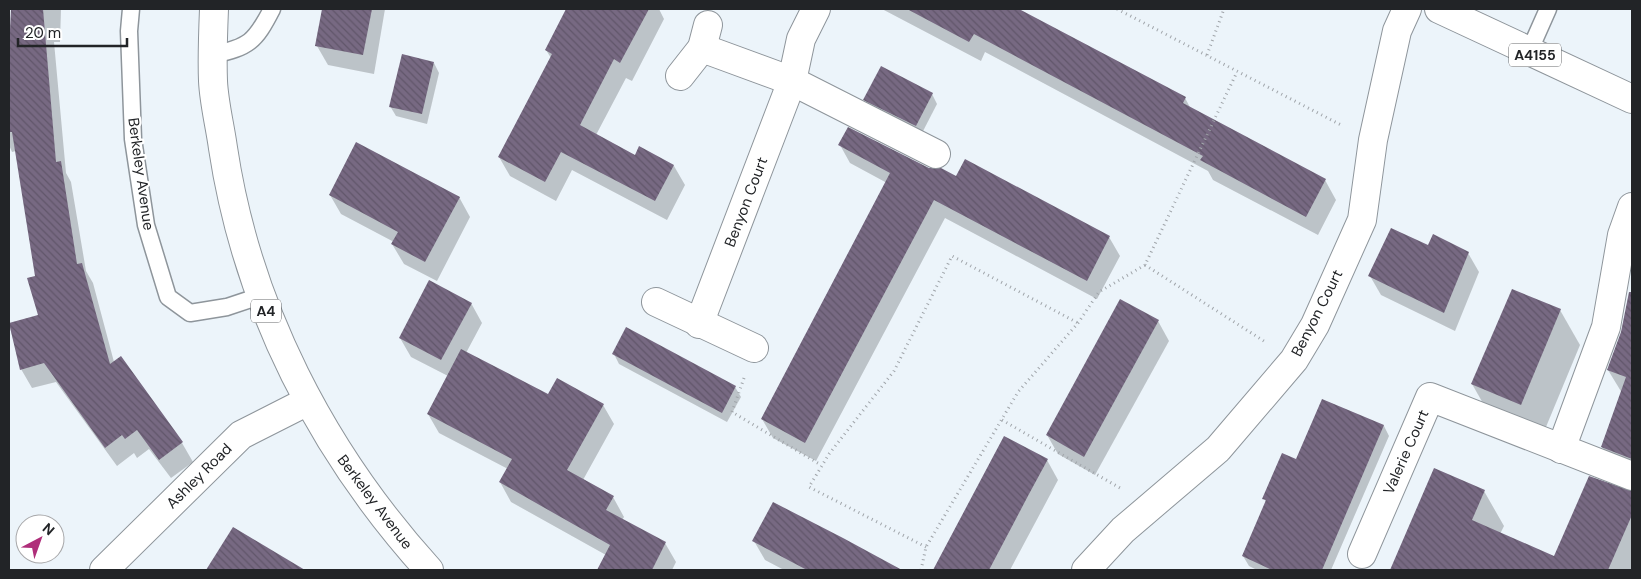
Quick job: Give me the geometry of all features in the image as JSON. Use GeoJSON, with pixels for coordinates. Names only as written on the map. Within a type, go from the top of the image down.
{"type":"FeatureCollection","features":[{"type":"Feature","properties":{"kind":"street","name":"Berkeley Avenue"},"geometry":{"type":"LineString","coordinates":[[214,9],[213,82],[227,181],[234,211],[260,296],[282,350],[308,401],[358,484],[392,530],[429,570]]}},
{"type":"Feature","properties":{"kind":"street","name":"Benyon Court"},"geometry":{"type":"LineString","coordinates":[[699,324],[792,81],[801,39],[816,9]]}},
{"type":"Feature","properties":{"kind":"street","name":"Benyon Court"},"geometry":{"type":"LineString","coordinates":[[1086,570],[1123,530],[1218,449],[1294,360],[1315,325],[1362,220],[1373,140],[1397,31],[1406,9]]}},
{"type":"Feature","properties":{"kind":"street","name":"A4155"},"geometry":{"type":"LineString","coordinates":[[1439,9],[1632,99]]}},
{"type":"Feature","properties":{"kind":"street"},"geometry":{"type":"LineString","coordinates":[[680,76],[705,36],[936,154]]}},
{"type":"Feature","properties":{"kind":"street"},"geometry":{"type":"LineString","coordinates":[[1561,449],[1606,327],[1622,235],[1632,207]]}},
{"type":"Feature","properties":{"kind":"street"},"geometry":{"type":"LineString","coordinates":[[656,302],[699,324],[754,348]]}},
{"type":"Feature","properties":{"kind":"street","name":"Valerie Court"},"geometry":{"type":"LineString","coordinates":[[1362,554],[1430,397],[1632,476]]}},
{"type":"Feature","properties":{"kind":"street","name":"Ashley Road"},"geometry":{"type":"LineString","coordinates":[[104,570],[241,435],[308,401]]}},
{"type":"Feature","properties":{"kind":"lane","name":"Berkeley Avenue"},"geometry":{"type":"LineString","coordinates":[[131,9],[129,31],[133,139],[146,225],[168,296],[190,313],[227,307],[260,296]]}},
{"type":"Feature","properties":{"kind":"lane"},"geometry":{"type":"LineString","coordinates":[[213,55],[243,48],[254,38],[272,9]]}},
{"type":"Feature","properties":{"kind":"lane"},"geometry":{"type":"LineString","coordinates":[[1529,52],[1548,9]]}},
{"type":"Feature","properties":{"kind":"path"},"geometry":{"type":"LineString","coordinates":[[1117,9],[1373,140]]}},
{"type":"Feature","properties":{"kind":"path"},"geometry":{"type":"LineString","coordinates":[[1206,55],[1224,9]]}},
{"type":"Feature","properties":{"kind":"path"},"geometry":{"type":"LineString","coordinates":[[921,570],[926,547],[1018,392],[1078,323],[1099,292],[1146,265],[1237,72]]}},
{"type":"Feature","properties":{"kind":"path"},"geometry":{"type":"LineString","coordinates":[[926,547],[809,487],[822,465],[894,371],[952,256],[1078,323]]}},
{"type":"Feature","properties":{"kind":"path"},"geometry":{"type":"LineString","coordinates":[[1146,265],[1294,360]]}},
{"type":"Feature","properties":{"kind":"path"},"geometry":{"type":"LineString","coordinates":[[754,348],[732,412],[822,465]]}},
{"type":"Feature","properties":{"kind":"path"},"geometry":{"type":"LineString","coordinates":[[1002,420],[1151,506]]}},
{"type":"Feature","properties":{"kind":"building"},"geometry":{"type":"Polygon","coordinates":[[[11,9],[43,9],[56,162],[61,161],[77,264],[82,263],[110,364],[121,356],[183,442],[159,460],[137,430],[125,439],[122,435],[105,448],[44,363],[20,370],[9,323],[38,315],[27,278],[35,276],[12,132],[9,132],[11,9]]]}},
{"type":"Feature","properties":{"kind":"building"},"geometry":{"type":"Polygon","coordinates":[[[322,9],[372,9],[363,55],[315,46],[322,9]]]}},
{"type":"Feature","properties":{"kind":"building"},"geometry":{"type":"Polygon","coordinates":[[[566,9],[649,9],[620,63],[614,59],[580,125],[635,155],[639,146],[674,165],[655,201],[561,152],[545,182],[498,157],[552,54],[545,50],[566,9]]]}},
{"type":"Feature","properties":{"kind":"building"},"geometry":{"type":"Polygon","coordinates":[[[907,9],[1019,9],[1186,97],[1183,103],[1326,179],[1306,217],[1200,160],[1203,156],[974,34],[969,42],[907,9]]]}},
{"type":"Feature","properties":{"kind":"building"},"geometry":{"type":"Polygon","coordinates":[[[402,54],[434,62],[422,114],[389,107],[402,54]]]}},
{"type":"Feature","properties":{"kind":"building"},"geometry":{"type":"Polygon","coordinates":[[[881,66],[933,93],[916,126],[863,100],[881,66]]]}},
{"type":"Feature","properties":{"kind":"building"},"geometry":{"type":"Polygon","coordinates":[[[848,127],[929,168],[941,168],[956,176],[965,159],[1110,236],[1087,281],[934,200],[805,443],[761,419],[890,173],[838,145],[848,127]]]}},
{"type":"Feature","properties":{"kind":"building"},"geometry":{"type":"Polygon","coordinates":[[[356,142],[460,197],[425,262],[391,244],[398,232],[329,195],[356,142]]]}},
{"type":"Feature","properties":{"kind":"building"},"geometry":{"type":"Polygon","coordinates":[[[1391,228],[1428,245],[1433,234],[1469,252],[1444,313],[1368,276],[1391,228]]]}},
{"type":"Feature","properties":{"kind":"building"},"geometry":{"type":"Polygon","coordinates":[[[429,280],[472,303],[441,360],[399,338],[429,280]]]}},
{"type":"Feature","properties":{"kind":"building"},"geometry":{"type":"Polygon","coordinates":[[[1512,289],[1561,309],[1521,405],[1471,384],[1512,289]]]}},
{"type":"Feature","properties":{"kind":"building"},"geometry":{"type":"Polygon","coordinates":[[[1629,292],[1632,292],[1632,459],[1601,447],[1626,377],[1607,370],[1621,332],[1629,292]]]}},
{"type":"Feature","properties":{"kind":"building"},"geometry":{"type":"Polygon","coordinates":[[[1120,299],[1159,320],[1084,457],[1046,435],[1120,299]]]}},
{"type":"Feature","properties":{"kind":"building"},"geometry":{"type":"Polygon","coordinates":[[[626,327],[736,386],[722,413],[612,354],[626,327]]]}},
{"type":"Feature","properties":{"kind":"building"},"geometry":{"type":"Polygon","coordinates":[[[461,349],[548,394],[557,378],[604,404],[567,470],[614,496],[606,510],[666,542],[652,570],[597,570],[610,545],[499,482],[512,459],[427,414],[461,349]]]}},
{"type":"Feature","properties":{"kind":"building"},"geometry":{"type":"Polygon","coordinates":[[[1322,399],[1384,425],[1322,570],[1272,570],[1242,556],[1266,500],[1262,499],[1282,453],[1296,459],[1322,399]]]}},
{"type":"Feature","properties":{"kind":"building"},"geometry":{"type":"Polygon","coordinates":[[[1004,436],[1048,459],[989,570],[933,570],[1004,436]]]}},
{"type":"Feature","properties":{"kind":"building"},"geometry":{"type":"Polygon","coordinates":[[[1434,468],[1485,490],[1472,520],[1554,556],[1589,476],[1632,491],[1632,515],[1608,570],[1390,570],[1434,468]]]}},
{"type":"Feature","properties":{"kind":"building"},"geometry":{"type":"Polygon","coordinates":[[[773,502],[902,570],[807,570],[752,541],[773,502]]]}},
{"type":"Feature","properties":{"kind":"building"},"geometry":{"type":"Polygon","coordinates":[[[233,527],[305,570],[206,570],[233,527]]]}}]}
